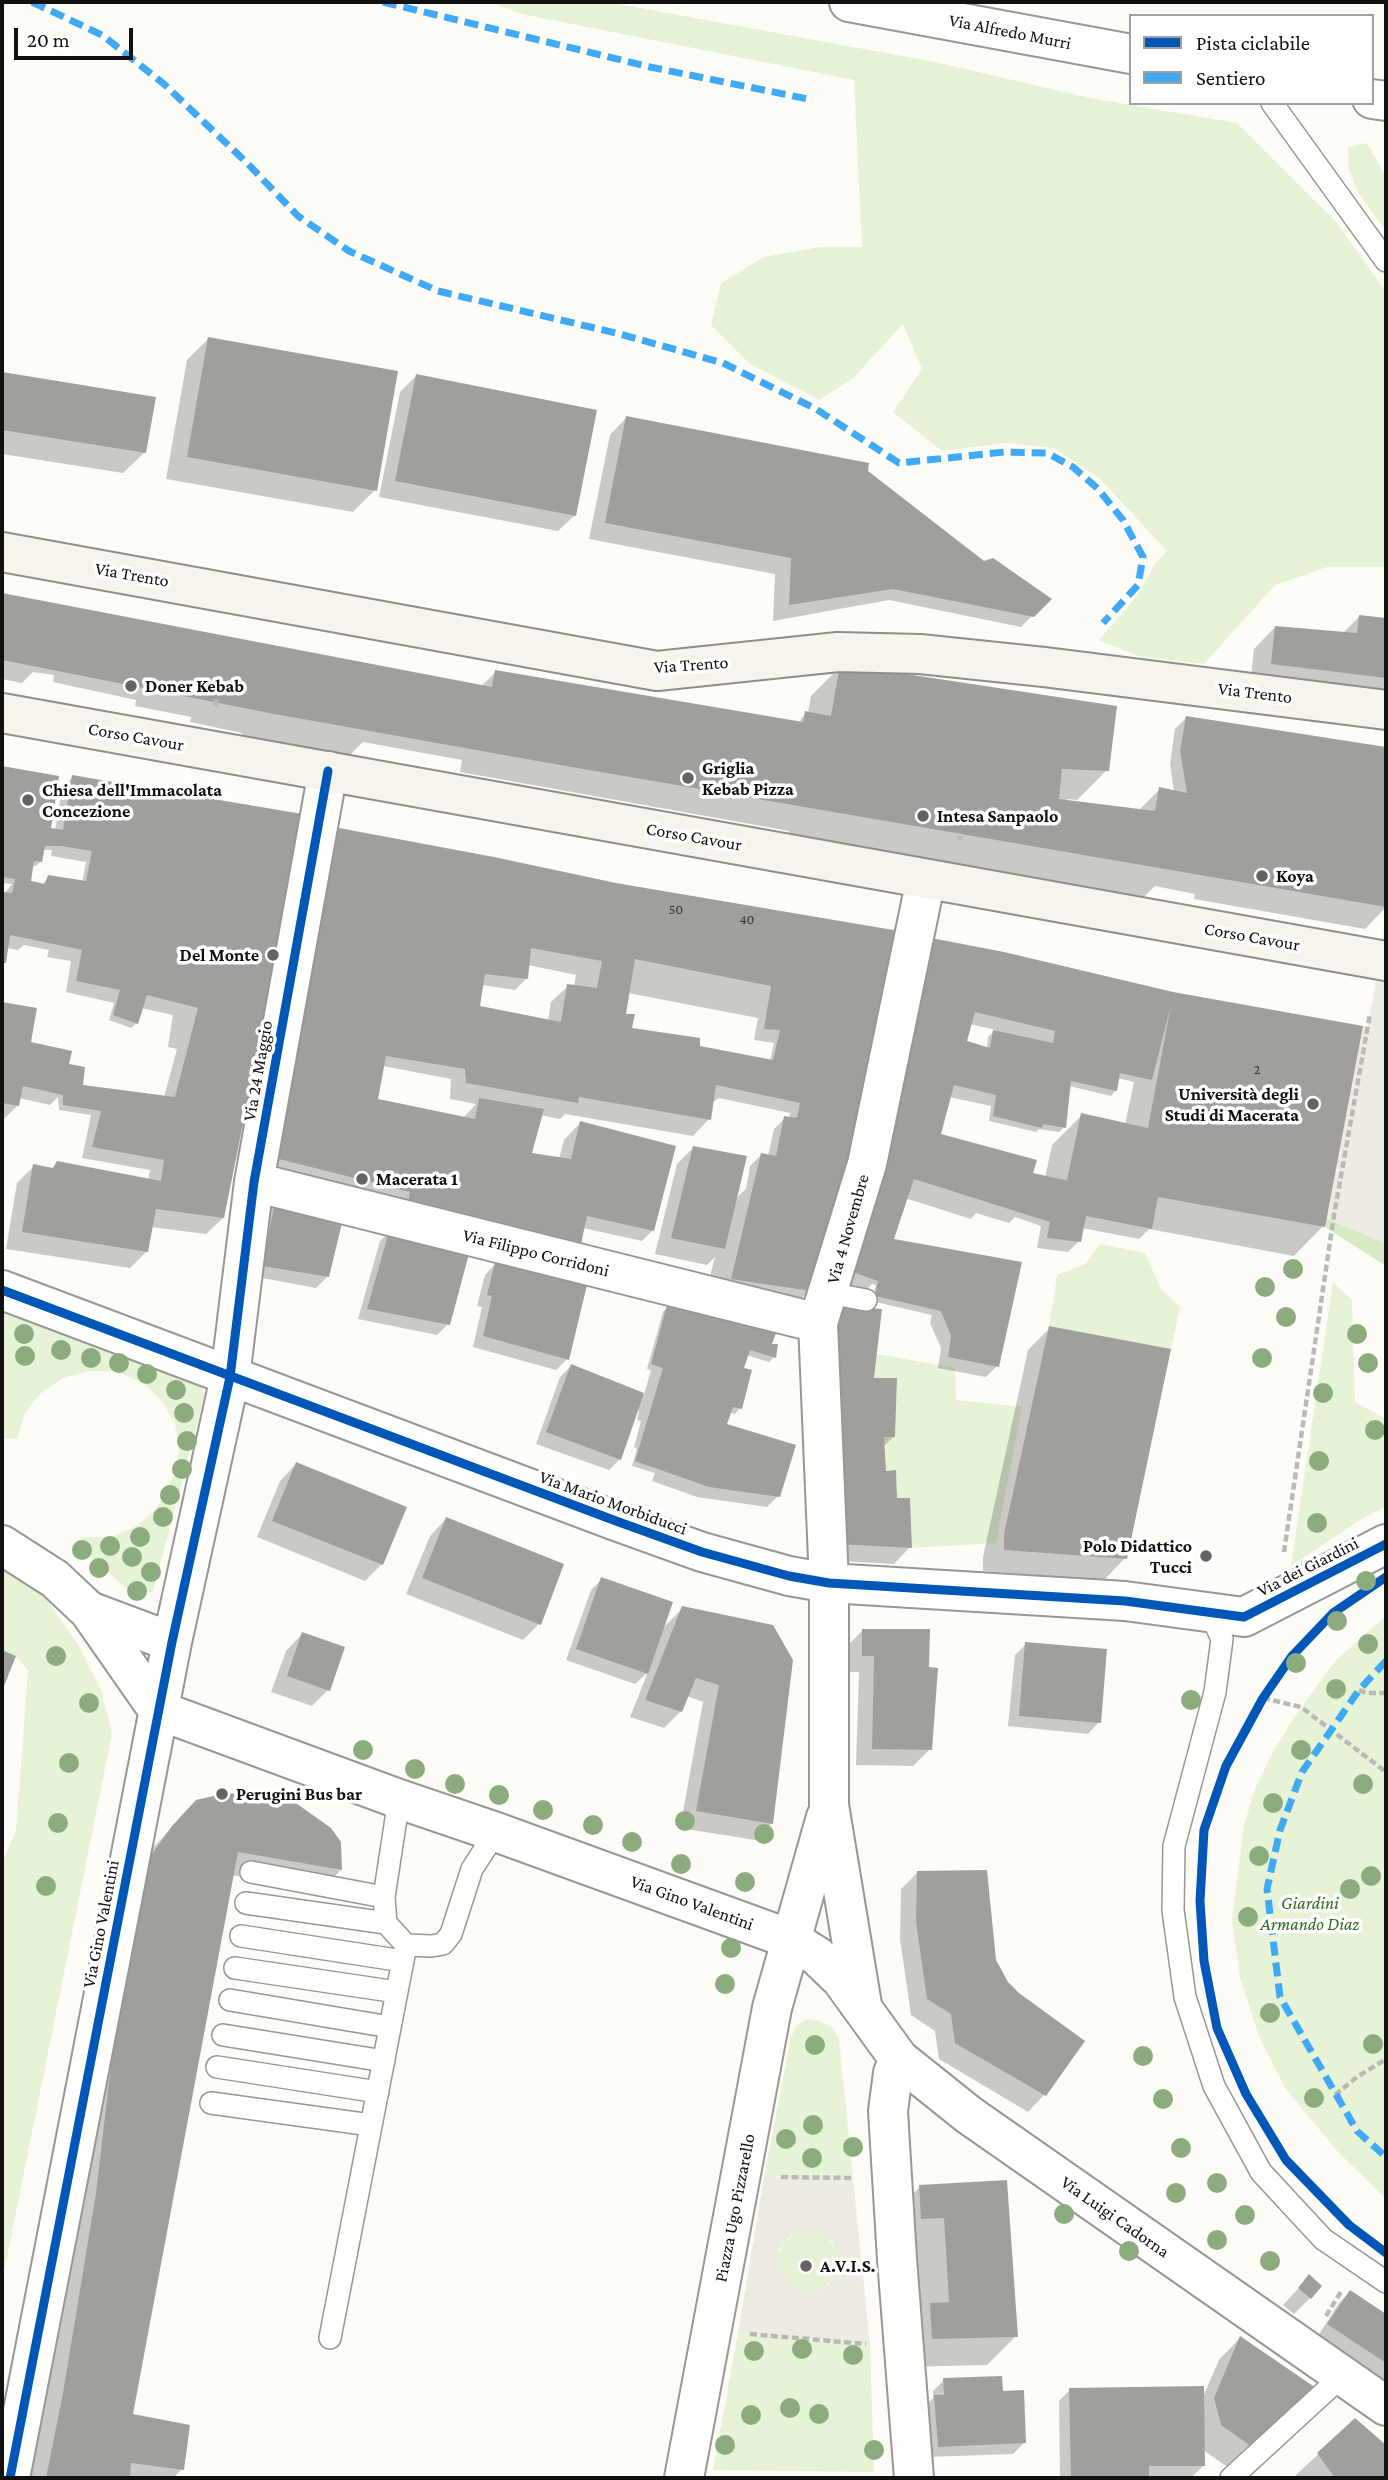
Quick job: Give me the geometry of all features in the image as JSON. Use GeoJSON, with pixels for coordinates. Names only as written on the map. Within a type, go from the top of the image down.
{"type":"FeatureCollection","features":[{"type":"Feature","properties":{"kind":"main road","name":"Via Trento"},"geometry":{"type":"LineString","coordinates":[[2,551],[657,671],[838,652],[920,654],[1386,710]]}},
{"type":"Feature","properties":{"kind":"main road","name":"Corso Cavour"},"geometry":{"type":"LineString","coordinates":[[2,713],[1383,963]]}},
{"type":"Feature","properties":{"kind":"street","name":"Via Alfredo Murri"},"geometry":{"type":"LineString","coordinates":[[849,2],[1129,54]]}},
{"type":"Feature","properties":{"kind":"street","name":"Via 24 Maggio"},"geometry":{"type":"LineString","coordinates":[[230,1377],[254,1182],[328,771]]}},
{"type":"Feature","properties":{"kind":"street","name":"Via 4 Novembre"},"geometry":{"type":"LineString","coordinates":[[828,1583],[824,1308],[867,1164],[926,879]]}},
{"type":"Feature","properties":{"kind":"street","name":"Via Filippo Corridoni"},"geometry":{"type":"LineString","coordinates":[[254,1182],[824,1308]]}},
{"type":"Feature","properties":{"kind":"street","name":"Via Mario Morbiducci"},"geometry":{"type":"LineString","coordinates":[[2,1290],[702,1552],[789,1576],[828,1583],[1125,1601],[1227,1615]]}},
{"type":"Feature","properties":{"kind":"street","name":"Via Gino Valentini"},"geometry":{"type":"LineString","coordinates":[[10,2478],[172,1642],[230,1377]]}},
{"type":"Feature","properties":{"kind":"street","name":"Via dei Giardini"},"geometry":{"type":"LineString","coordinates":[[1227,1615],[1386,1544]]}},
{"type":"Feature","properties":{"kind":"street"},"geometry":{"type":"LineString","coordinates":[[2,1545],[55,1580],[89,1611],[159,1710]]}},
{"type":"Feature","properties":{"kind":"street","name":"Piazza Ugo Pizzarello"},"geometry":{"type":"LineString","coordinates":[[828,1583],[829,1805],[863,2007]]}},
{"type":"Feature","properties":{"kind":"street"},"geometry":{"type":"LineString","coordinates":[[89,1611],[172,1642]]}},
{"type":"Feature","properties":{"kind":"street","name":"Via Gino Valentini"},"geometry":{"type":"LineString","coordinates":[[159,1710],[790,1939]]}},
{"type":"Feature","properties":{"kind":"street","name":"Piazza Ugo Pizzarello"},"geometry":{"type":"LineString","coordinates":[[684,2478],[770,2021],[790,1939],[829,1805]]}},
{"type":"Feature","properties":{"kind":"street"},"geometry":{"type":"LineString","coordinates":[[790,1939],[817,1956],[841,1979],[863,2007]]}},
{"type":"Feature","properties":{"kind":"street","name":"Via Luigi Cadorna"},"geometry":{"type":"LineString","coordinates":[[863,2007],[899,2059],[969,2115],[1386,2406]]}},
{"type":"Feature","properties":{"kind":"street"},"geometry":{"type":"LineString","coordinates":[[899,2059],[893,2073],[888,2111],[914,2478]]}},
{"type":"Feature","properties":{"kind":"lane"},"geometry":{"type":"LineString","coordinates":[[1273,105],[1386,261]]}},
{"type":"Feature","properties":{"kind":"lane"},"geometry":{"type":"LineString","coordinates":[[824,1308],[866,1300]]}},
{"type":"Feature","properties":{"kind":"lane"},"geometry":{"type":"LineString","coordinates":[[1227,1615],[1216,1680],[1174,1846],[1173,1910],[1185,1997],[1214,2086],[1261,2172],[1323,2239],[1386,2282]]}},
{"type":"Feature","properties":{"kind":"lane"},"geometry":{"type":"LineString","coordinates":[[330,2338],[405,1953],[386,1923],[384,1897],[399,1799]]}},
{"type":"Feature","properties":{"kind":"lane"},"geometry":{"type":"LineString","coordinates":[[241,1936],[405,1953],[443,1944],[451,1934],[472,1869],[496,1832]]}},
{"type":"Feature","properties":{"kind":"lane"},"geometry":{"type":"LineString","coordinates":[[251,1872],[384,1897]]}},
{"type":"Feature","properties":{"kind":"lane"},"geometry":{"type":"LineString","coordinates":[[246,1903],[386,1923]]}},
{"type":"Feature","properties":{"kind":"lane"},"geometry":{"type":"LineString","coordinates":[[235,1968],[397,1992]]}},
{"type":"Feature","properties":{"kind":"lane"},"geometry":{"type":"LineString","coordinates":[[230,2000],[390,2027]]}},
{"type":"Feature","properties":{"kind":"lane"},"geometry":{"type":"LineString","coordinates":[[223,2035],[384,2061]]}},
{"type":"Feature","properties":{"kind":"lane"},"geometry":{"type":"LineString","coordinates":[[217,2067],[378,2092]]}},
{"type":"Feature","properties":{"kind":"lane"},"geometry":{"type":"LineString","coordinates":[[211,2103],[371,2125]]}},
{"type":"Feature","properties":{"kind":"lane"},"geometry":{"type":"LineString","coordinates":[[1231,2478],[1342,2376]]}},
{"type":"Feature","properties":{"kind":"path"},"geometry":{"type":"LineString","coordinates":[[215,706],[218,695]]}},
{"type":"Feature","properties":{"kind":"path"},"geometry":{"type":"LineString","coordinates":[[1282,1560],[1334,1215],[1370,1014]]}},
{"type":"Feature","properties":{"kind":"path"},"geometry":{"type":"LineString","coordinates":[[1258,1685],[1264,1698]]}},
{"type":"Feature","properties":{"kind":"path"},"geometry":{"type":"LineString","coordinates":[[1257,1709],[1270,1688]]}},
{"type":"Feature","properties":{"kind":"path"},"geometry":{"type":"LineString","coordinates":[[1359,1690],[1386,1693]]}},
{"type":"Feature","properties":{"kind":"path"},"geometry":{"type":"LineString","coordinates":[[1264,1698],[1301,1707],[1386,1772]]}},
{"type":"Feature","properties":{"kind":"path"},"geometry":{"type":"LineString","coordinates":[[1335,2095],[1386,2059]]}},
{"type":"Feature","properties":{"kind":"path"},"geometry":{"type":"LineString","coordinates":[[776,2177],[859,2178]]}},
{"type":"Feature","properties":{"kind":"path"},"geometry":{"type":"LineString","coordinates":[[1326,2316],[1343,2291],[1335,2285]]}},
{"type":"Feature","properties":{"kind":"path"},"geometry":{"type":"LineString","coordinates":[[738,2333],[870,2345]]}},
{"type":"Feature","properties":{"kind":"green space"},"geometry":{"type":"Polygon","coordinates":[[[490,2],[607,2],[935,62],[1090,98],[1237,123],[1337,223],[1386,292],[1386,567],[1327,567],[1275,585],[1204,664],[1141,657],[1099,640],[1137,596],[1154,565],[1167,551],[1100,479],[1054,448],[1006,443],[942,451],[893,412],[922,369],[903,324],[853,378],[819,400],[750,364],[711,325],[721,283],[764,257],[821,247],[862,247],[854,80],[522,14],[490,2]]]}},
{"type":"Feature","properties":{"kind":"green space"},"geometry":{"type":"Polygon","coordinates":[[[1367,143],[1386,177],[1386,231],[1359,194],[1349,170],[1348,147],[1367,143]]]}},
{"type":"Feature","properties":{"kind":"green space"},"geometry":{"type":"Polygon","coordinates":[[[1326,1218],[1386,1243],[1386,1266],[1325,1227],[1326,1218]]]}},
{"type":"Feature","properties":{"kind":"green space"},"geometry":{"type":"Polygon","coordinates":[[[1100,1244],[1145,1253],[1161,1289],[1180,1307],[1171,1349],[1049,1326],[1057,1275],[1085,1264],[1100,1244]]]}},
{"type":"Feature","properties":{"kind":"green space"},"geometry":{"type":"Polygon","coordinates":[[[1333,1282],[1352,1300],[1355,1402],[1386,1419],[1386,1506],[1291,1566],[1333,1282]]]}},
{"type":"Feature","properties":{"kind":"green space"},"geometry":{"type":"Polygon","coordinates":[[[2,1312],[198,1383],[205,1394],[153,1592],[130,1591],[82,1550],[86,1543],[79,1537],[111,1537],[137,1526],[156,1509],[175,1473],[179,1451],[175,1423],[162,1401],[145,1384],[118,1372],[90,1371],[63,1378],[40,1394],[25,1413],[17,1439],[2,1438],[2,1312]]]}},
{"type":"Feature","properties":{"kind":"green space"},"geometry":{"type":"Polygon","coordinates":[[[877,1354],[955,1368],[956,1400],[1022,1407],[996,1543],[912,1548],[910,1498],[897,1498],[896,1470],[886,1471],[884,1437],[895,1437],[897,1379],[874,1378],[877,1354]]]}},
{"type":"Feature","properties":{"kind":"green space"},"geometry":{"type":"Polygon","coordinates":[[[2,1569],[40,1590],[79,1646],[102,1692],[112,1733],[2,2282],[2,1863],[16,1831],[28,1670],[16,1656],[2,1650],[2,1569]]]}},
{"type":"Feature","properties":{"kind":"green space","name":"Giardini Armando Diaz"},"geometry":{"type":"Polygon","coordinates":[[[1386,1616],[1386,2199],[1338,2152],[1285,2088],[1260,2039],[1240,1978],[1232,1920],[1244,1825],[1255,1789],[1273,1752],[1335,1661],[1386,1616]]]}},
{"type":"Feature","properties":{"kind":"green space"},"geometry":{"type":"Polygon","coordinates":[[[807,2019],[832,2027],[839,2039],[853,2178],[764,2177],[791,2037],[797,2025],[807,2019]]]}},
{"type":"Feature","properties":{"kind":"green space"},"geometry":{"type":"Polygon","coordinates":[[[808,2232],[825,2237],[833,2245],[838,2262],[833,2279],[825,2287],[808,2292],[791,2287],[783,2279],[778,2262],[783,2245],[791,2237],[808,2232]]]}},
{"type":"Feature","properties":{"kind":"green space"},"geometry":{"type":"Polygon","coordinates":[[[738,2333],[870,2345],[874,2472],[713,2470],[738,2333]]]}},
{"type":"Feature","properties":{"kind":"shaded area"},"geometry":{"type":"Polygon","coordinates":[[[1386,919],[1386,1244],[1326,1218],[1363,1026],[1368,1027],[1386,919]]]}},
{"type":"Feature","properties":{"kind":"shaded area"},"geometry":{"type":"Polygon","coordinates":[[[764,2177],[853,2178],[870,2345],[738,2333],[764,2177]],[[803,2232],[789,2237],[779,2250],[779,2269],[787,2282],[800,2291],[814,2292],[829,2285],[838,2268],[837,2254],[832,2242],[817,2233],[803,2232]]]}},
{"type":"Feature","properties":{"kind":"building"},"geometry":{"type":"Polygon","coordinates":[[[208,337],[398,371],[377,491],[187,457],[208,337]]]}},
{"type":"Feature","properties":{"kind":"building"},"geometry":{"type":"Polygon","coordinates":[[[2,372],[156,397],[146,453],[2,430],[2,372]]]}},
{"type":"Feature","properties":{"kind":"building"},"geometry":{"type":"Polygon","coordinates":[[[416,374],[597,410],[576,516],[395,481],[416,374]]]}},
{"type":"Feature","properties":{"kind":"building"},"geometry":{"type":"Polygon","coordinates":[[[626,416],[869,463],[868,471],[984,561],[993,558],[1052,599],[1034,617],[893,589],[789,605],[791,558],[605,523],[626,416]]]}},
{"type":"Feature","properties":{"kind":"building"},"geometry":{"type":"Polygon","coordinates":[[[2,593],[492,687],[495,670],[803,722],[805,711],[831,716],[840,664],[1117,706],[1109,771],[1062,769],[1059,799],[1155,811],[1159,787],[1187,793],[1180,751],[1186,716],[1386,747],[1386,907],[560,765],[269,713],[2,660],[2,593]]]}},
{"type":"Feature","properties":{"kind":"building"},"geometry":{"type":"Polygon","coordinates":[[[1359,615],[1386,618],[1386,678],[1271,664],[1275,626],[1357,633],[1359,615]]]}},
{"type":"Feature","properties":{"kind":"building"},"geometry":{"type":"Polygon","coordinates":[[[2,766],[59,776],[51,828],[63,830],[72,775],[302,814],[224,1218],[156,1209],[148,1252],[22,1232],[33,1164],[53,1168],[57,1161],[161,1181],[164,1160],[92,1147],[101,1111],[63,1105],[63,1095],[23,1086],[19,1106],[2,1103],[2,1002],[37,1008],[31,1042],[72,1051],[69,1064],[85,1067],[83,1085],[175,1097],[198,1008],[147,995],[138,1024],[113,1015],[120,990],[76,981],[82,950],[10,935],[6,963],[2,963],[2,892],[12,893],[15,879],[2,877],[2,766]],[[45,846],[42,862],[34,861],[31,881],[45,884],[48,875],[86,881],[92,851],[45,846]]]}},
{"type":"Feature","properties":{"kind":"building"},"geometry":{"type":"Polygon","coordinates":[[[339,828],[616,883],[899,931],[844,1185],[811,1291],[731,1279],[761,1153],[776,1156],[784,1116],[797,1118],[800,1103],[716,1085],[711,1120],[579,1097],[578,1103],[466,1083],[465,1069],[386,1056],[378,1099],[475,1119],[479,1098],[544,1109],[532,1153],[571,1159],[580,1121],[676,1146],[654,1231],[587,1216],[581,1244],[408,1203],[410,1192],[275,1158],[294,1038],[339,828]],[[531,948],[528,979],[485,974],[480,1006],[561,1022],[567,984],[597,988],[602,961],[531,948]],[[635,959],[626,1014],[635,1014],[632,1028],[700,1038],[700,1046],[773,1060],[780,1030],[764,1029],[771,986],[635,959]]]}},
{"type":"Feature","properties":{"kind":"building"},"geometry":{"type":"Polygon","coordinates":[[[926,937],[1004,952],[1173,992],[1363,1026],[1325,1227],[1158,1197],[1152,1229],[1086,1216],[1081,1242],[1047,1238],[1050,1222],[914,1179],[894,1239],[1022,1262],[999,1367],[948,1357],[951,1336],[941,1311],[875,1296],[878,1281],[844,1269],[926,937]],[[1171,1005],[1152,1080],[1120,1073],[1117,1091],[1071,1081],[1066,1128],[1043,1124],[1042,1128],[993,1116],[996,1095],[954,1085],[941,1134],[1037,1160],[1033,1173],[1074,1182],[1067,1180],[1081,1113],[1148,1128],[1171,1005]],[[975,1012],[967,1041],[990,1048],[993,1030],[1053,1043],[1055,1031],[975,1012]]]}},
{"type":"Feature","properties":{"kind":"building"},"geometry":{"type":"Polygon","coordinates":[[[693,1146],[747,1156],[725,1249],[671,1238],[693,1146]]]}},
{"type":"Feature","properties":{"kind":"building"},"geometry":{"type":"Polygon","coordinates":[[[275,1202],[343,1219],[329,1277],[262,1266],[275,1202]]]}},
{"type":"Feature","properties":{"kind":"building"},"geometry":{"type":"Polygon","coordinates":[[[390,1228],[470,1250],[450,1325],[367,1309],[390,1228]]]}},
{"type":"Feature","properties":{"kind":"building"},"geometry":{"type":"Polygon","coordinates":[[[495,1262],[587,1285],[569,1360],[483,1336],[492,1296],[487,1295],[495,1262]]]}},
{"type":"Feature","properties":{"kind":"building"},"geometry":{"type":"Polygon","coordinates":[[[667,1305],[776,1333],[772,1344],[778,1344],[776,1358],[750,1350],[744,1368],[752,1370],[742,1409],[733,1407],[727,1424],[796,1445],[780,1497],[709,1487],[635,1461],[663,1368],[651,1364],[667,1305]]]}},
{"type":"Feature","properties":{"kind":"building"},"geometry":{"type":"Polygon","coordinates":[[[830,1305],[882,1309],[874,1378],[897,1378],[895,1437],[884,1437],[886,1471],[896,1470],[897,1498],[910,1498],[912,1548],[837,1544],[830,1305]]]}},
{"type":"Feature","properties":{"kind":"building"},"geometry":{"type":"Polygon","coordinates":[[[1049,1326],[1171,1349],[1127,1559],[1004,1550],[1004,1534],[1049,1326]]]}},
{"type":"Feature","properties":{"kind":"building"},"geometry":{"type":"Polygon","coordinates":[[[571,1364],[644,1393],[621,1460],[546,1432],[571,1364]]]}},
{"type":"Feature","properties":{"kind":"building"},"geometry":{"type":"Polygon","coordinates":[[[296,1462],[407,1507],[383,1565],[272,1521],[296,1462]]]}},
{"type":"Feature","properties":{"kind":"building"},"geometry":{"type":"Polygon","coordinates":[[[446,1517],[564,1564],[541,1625],[422,1578],[446,1517]]]}},
{"type":"Feature","properties":{"kind":"building"},"geometry":{"type":"Polygon","coordinates":[[[601,1577],[673,1602],[648,1674],[576,1649],[601,1577]]]}},
{"type":"Feature","properties":{"kind":"building"},"geometry":{"type":"Polygon","coordinates":[[[682,1606],[773,1625],[793,1660],[773,1824],[696,1811],[719,1685],[696,1678],[682,1712],[645,1700],[682,1606]]]}},
{"type":"Feature","properties":{"kind":"building"},"geometry":{"type":"Polygon","coordinates":[[[862,1629],[930,1629],[929,1667],[938,1668],[932,1750],[872,1749],[874,1656],[862,1656],[862,1629]]]}},
{"type":"Feature","properties":{"kind":"building"},"geometry":{"type":"Polygon","coordinates":[[[302,1632],[345,1647],[330,1691],[287,1676],[302,1632]]]}},
{"type":"Feature","properties":{"kind":"building"},"geometry":{"type":"Polygon","coordinates":[[[1025,1642],[1107,1649],[1101,1723],[1019,1716],[1025,1642]]]}},
{"type":"Feature","properties":{"kind":"building"},"geometry":{"type":"Polygon","coordinates":[[[2,1650],[16,1656],[2,1691],[2,1650]]]}},
{"type":"Feature","properties":{"kind":"building"},"geometry":{"type":"Polygon","coordinates":[[[256,1793],[293,1801],[331,1828],[341,1842],[342,1870],[238,1852],[133,2414],[190,2425],[184,2470],[131,2463],[130,2478],[46,2478],[96,2193],[116,2022],[148,1860],[172,1826],[196,1800],[222,1794],[256,1793]]]}},
{"type":"Feature","properties":{"kind":"building"},"geometry":{"type":"Polygon","coordinates":[[[987,1870],[996,1960],[1008,1982],[1085,2041],[1046,2096],[955,2043],[951,2014],[927,1999],[916,1922],[917,1871],[987,1870]]]}},
{"type":"Feature","properties":{"kind":"building"},"geometry":{"type":"Polygon","coordinates":[[[1007,2180],[1018,2337],[932,2339],[930,2303],[949,2302],[944,2218],[921,2219],[919,2185],[1007,2180]]]}},
{"type":"Feature","properties":{"kind":"building"},"geometry":{"type":"Polygon","coordinates":[[[1309,2274],[1322,2286],[1311,2299],[1298,2288],[1309,2274]]]}},
{"type":"Feature","properties":{"kind":"building"},"geometry":{"type":"Polygon","coordinates":[[[1350,2290],[1386,2314],[1386,2363],[1327,2324],[1350,2290]]]}},
{"type":"Feature","properties":{"kind":"building"},"geometry":{"type":"Polygon","coordinates":[[[1240,2336],[1316,2388],[1252,2447],[1221,2425],[1214,2398],[1240,2336]]]}},
{"type":"Feature","properties":{"kind":"building"},"geometry":{"type":"Polygon","coordinates":[[[1002,2376],[1003,2391],[1024,2390],[1026,2443],[938,2447],[934,2395],[944,2395],[943,2378],[1002,2376]]]}},
{"type":"Feature","properties":{"kind":"building"},"geometry":{"type":"Polygon","coordinates":[[[1204,2386],[1205,2466],[1149,2466],[1149,2478],[1071,2478],[1069,2388],[1204,2386]]]}},
{"type":"Feature","properties":{"kind":"building"},"geometry":{"type":"Polygon","coordinates":[[[1355,2418],[1386,2445],[1386,2478],[1335,2478],[1317,2453],[1355,2418]]]}},
{"type":"Feature","properties":{"kind":"marked path"},"geometry":{"type":"LineString","coordinates":[[32,2],[102,35],[164,84],[298,216],[349,251],[438,291],[620,334],[723,363],[816,409],[899,463],[1005,452],[1047,453],[1073,467],[1098,489],[1123,520],[1143,557],[1138,585],[1103,623]]}},
{"type":"Feature","properties":{"kind":"marked path"},"geometry":{"type":"LineString","coordinates":[[383,2],[650,67],[813,100]]}},
{"type":"Feature","properties":{"kind":"marked path"},"geometry":{"type":"LineString","coordinates":[[1386,1661],[1359,1690],[1302,1772],[1280,1830],[1267,1889],[1280,1997],[1357,2131],[1386,2157]]}},
{"type":"Feature","properties":{"kind":"cycle path"},"geometry":{"type":"LineString","coordinates":[[10,2478],[172,1642],[230,1377],[254,1182],[328,771]]}},
{"type":"Feature","properties":{"kind":"cycle path"},"geometry":{"type":"LineString","coordinates":[[2,1290],[616,1521],[702,1552],[789,1576],[829,1583],[1125,1601],[1244,1617]]}},
{"type":"Feature","properties":{"kind":"cycle path"},"geometry":{"type":"LineString","coordinates":[[1244,1617],[1386,1544]]}},
{"type":"Feature","properties":{"kind":"cycle path"},"geometry":{"type":"LineString","coordinates":[[1386,1577],[1333,1613],[1292,1656],[1263,1698],[1226,1766],[1204,1830],[1200,1901],[1204,1961],[1217,2028],[1246,2094],[1286,2160],[1349,2225],[1386,2253]]}},
{"type":"Feature","properties":{"kind":"place","name":"Doner Kebab"},"geometry":{"type":"Point","coordinates":[131,686]}},
{"type":"Feature","properties":{"kind":"place","name":"Griglia Kebab Pizza"},"geometry":{"type":"Point","coordinates":[688,778]}},
{"type":"Feature","properties":{"kind":"place","name":"Chiesa dell'Immacolata Concezione"},"geometry":{"type":"Point","coordinates":[28,800]}},
{"type":"Feature","properties":{"kind":"place","name":"Intesa Sanpaolo"},"geometry":{"type":"Point","coordinates":[923,816]}},
{"type":"Feature","properties":{"kind":"place","name":"Koya"},"geometry":{"type":"Point","coordinates":[1262,876]}},
{"type":"Feature","properties":{"kind":"place","name":"Del Monte"},"geometry":{"type":"Point","coordinates":[273,955]}},
{"type":"Feature","properties":{"kind":"place","name":"Università degli Studi di Macerata"},"geometry":{"type":"Point","coordinates":[1313,1104]}},
{"type":"Feature","properties":{"kind":"place","name":"Macerata 1"},"geometry":{"type":"Point","coordinates":[362,1179]}},
{"type":"Feature","properties":{"kind":"place","name":"Polo Didattico Tucci"},"geometry":{"type":"Point","coordinates":[1206,1556]}},
{"type":"Feature","properties":{"kind":"place","name":"Perugini Bus bar"},"geometry":{"type":"Point","coordinates":[222,1794]}},
{"type":"Feature","properties":{"kind":"place","name":"A.V.I.S."},"geometry":{"type":"Point","coordinates":[806,2266]}}]}
